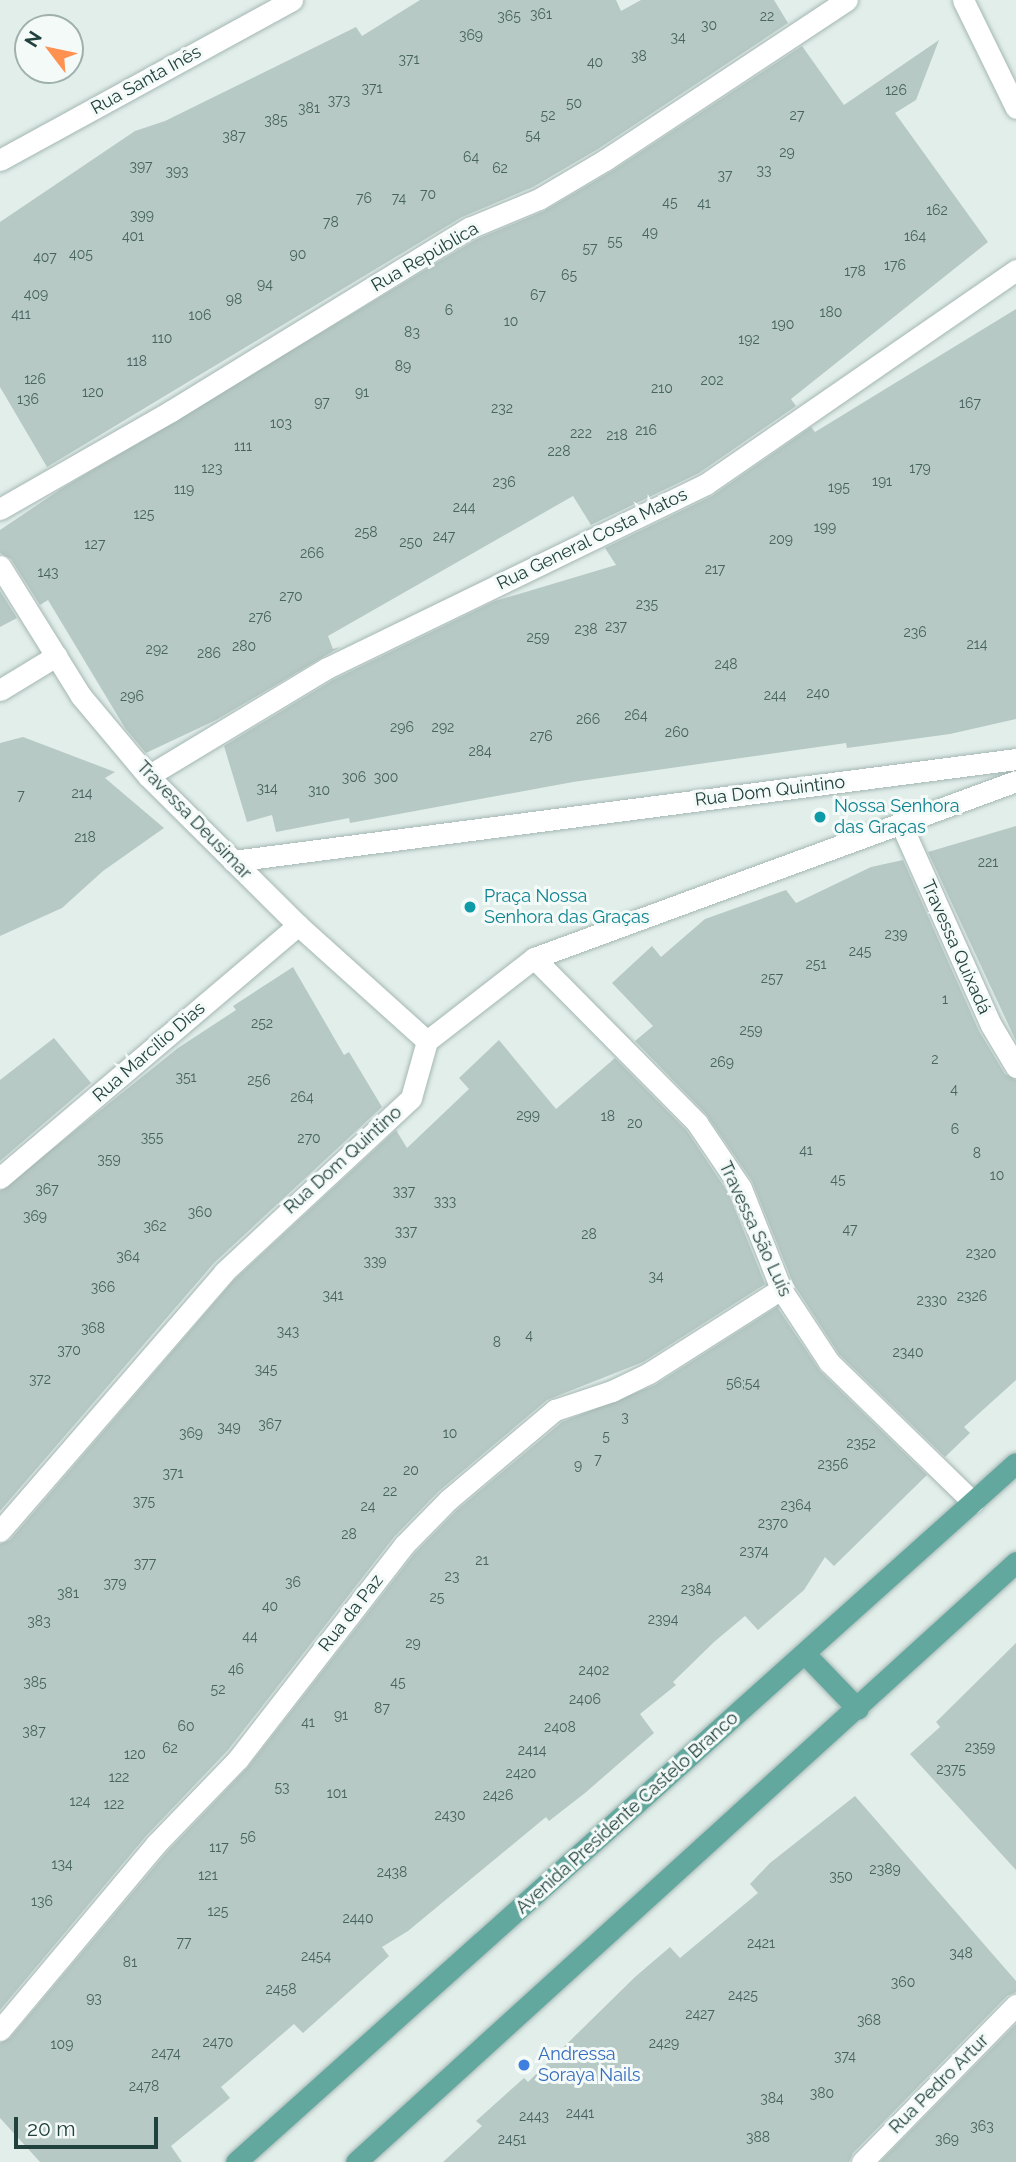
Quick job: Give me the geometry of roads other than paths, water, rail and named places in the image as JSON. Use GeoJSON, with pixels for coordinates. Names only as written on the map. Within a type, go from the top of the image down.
{"type":"FeatureCollection","features":[{"type":"Feature","properties":{"kind":"main road","name":"Avenida Presidente Castelo Branco"},"geometry":{"type":"LineString","coordinates":[[236,2162],[1016,1463]]}},
{"type":"Feature","properties":{"kind":"main road"},"geometry":{"type":"LineString","coordinates":[[356,2162],[1014,1568]]}},
{"type":"Feature","properties":{"kind":"main road"},"geometry":{"type":"LineString","coordinates":[[805,1654],[858,1709]]}},
{"type":"Feature","properties":{"kind":"street","name":"Rua Santa Inês"},"geometry":{"type":"LineString","coordinates":[[0,160],[292,0]]}},
{"type":"Feature","properties":{"kind":"street","name":"Rua República"},"geometry":{"type":"LineString","coordinates":[[0,509],[171,411],[470,228],[539,200],[713,93],[847,0]]}},
{"type":"Feature","properties":{"kind":"street"},"geometry":{"type":"LineString","coordinates":[[963,0],[1016,108]]}},
{"type":"Feature","properties":{"kind":"street","name":"Rua General Costa Matos"},"geometry":{"type":"LineString","coordinates":[[148,776],[327,668],[706,484],[1016,270]]}},
{"type":"Feature","properties":{"kind":"street","name":"Travessa Deusimar"},"geometry":{"type":"LineString","coordinates":[[0,566],[93,711],[148,776],[298,925],[427,1041]]}},
{"type":"Feature","properties":{"kind":"street"},"geometry":{"type":"LineString","coordinates":[[0,690],[56,656]]}},
{"type":"Feature","properties":{"kind":"street","name":"Rua Dom Quintino"},"geometry":{"type":"LineString","coordinates":[[233,860],[1016,759]]}},
{"type":"Feature","properties":{"kind":"street"},"geometry":{"type":"LineString","coordinates":[[427,1041],[534,958],[1016,781]]}},
{"type":"Feature","properties":{"kind":"street","name":"Travessa Quixadá"},"geometry":{"type":"LineString","coordinates":[[901,824],[991,1025],[1016,1067]]}},
{"type":"Feature","properties":{"kind":"street","name":"Rua Marcílio Dias"},"geometry":{"type":"LineString","coordinates":[[0,1178],[298,925]]}},
{"type":"Feature","properties":{"kind":"street","name":"Travessa São Luís"},"geometry":{"type":"LineString","coordinates":[[534,958],[697,1123],[727,1162],[781,1289],[829,1362],[973,1502]]}},
{"type":"Feature","properties":{"kind":"street","name":"Rua Dom Quintino"},"geometry":{"type":"LineString","coordinates":[[0,1531],[225,1272],[411,1098],[427,1041]]}},
{"type":"Feature","properties":{"kind":"street","name":"Rua da Paz"},"geometry":{"type":"LineString","coordinates":[[0,2030],[156,1844],[238,1759],[404,1545],[448,1500],[555,1410],[612,1391],[649,1373],[781,1289]]}},
{"type":"Feature","properties":{"kind":"street","name":"Rua Pedro Artur"},"geometry":{"type":"LineString","coordinates":[[862,2162],[1016,2005]]}},
{"type":"Feature","properties":{"kind":"place","name":"Nossa Senhora das Graças"},"geometry":{"type":"Point","coordinates":[820,817]}},
{"type":"Feature","properties":{"kind":"place","name":"Praça Nossa Senhora das Graças"},"geometry":{"type":"Point","coordinates":[470,907]}},
{"type":"Feature","properties":{"kind":"place","name":"Andressa Soraya Nails"},"geometry":{"type":"Point","coordinates":[524,2065]}}]}
